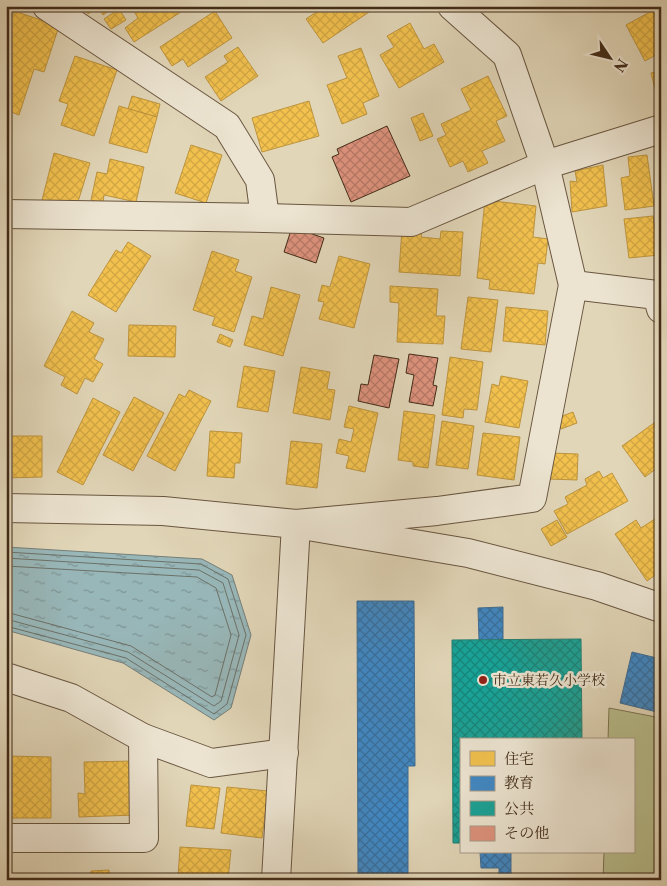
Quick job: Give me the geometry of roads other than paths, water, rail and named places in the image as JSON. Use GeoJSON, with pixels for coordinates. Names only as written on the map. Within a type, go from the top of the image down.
{"type":"FeatureCollection","features":[{"type":"Feature","properties":{"kind":"street"},"geometry":{"type":"LineString","coordinates":[[47,6],[227,126],[260,180],[265,218]]}},
{"type":"Feature","properties":{"kind":"street"},"geometry":{"type":"LineString","coordinates":[[296,524],[437,511],[532,498],[573,285],[545,165],[507,55],[452,6]]}},
{"type":"Feature","properties":{"kind":"street"},"geometry":{"type":"LineString","coordinates":[[6,214],[411,222],[545,165],[661,129]]}},
{"type":"Feature","properties":{"kind":"street"},"geometry":{"type":"LineString","coordinates":[[573,285],[657,294],[661,309]]}},
{"type":"Feature","properties":{"kind":"street"},"geometry":{"type":"LineString","coordinates":[[6,508],[163,511],[296,524],[468,553],[597,586],[661,608]]}},
{"type":"Feature","properties":{"kind":"street"},"geometry":{"type":"LineString","coordinates":[[276,880],[296,524]]}},
{"type":"Feature","properties":{"kind":"street"},"geometry":{"type":"LineString","coordinates":[[6,677],[71,698],[143,738],[212,763],[284,753]]}},
{"type":"Feature","properties":{"kind":"street"},"geometry":{"type":"LineString","coordinates":[[6,838],[144,838],[143,738]]}},
{"type":"Feature","properties":{"kind":"water"},"geometry":{"type":"Polygon","coordinates":[[[6,547],[202,559],[232,575],[251,635],[231,708],[214,720],[123,663],[6,630],[6,547]]]}},
{"type":"Feature","properties":{"kind":"place","name":"市立東若久小学校"},"geometry":{"type":"Point","coordinates":[483,680]}}]}
